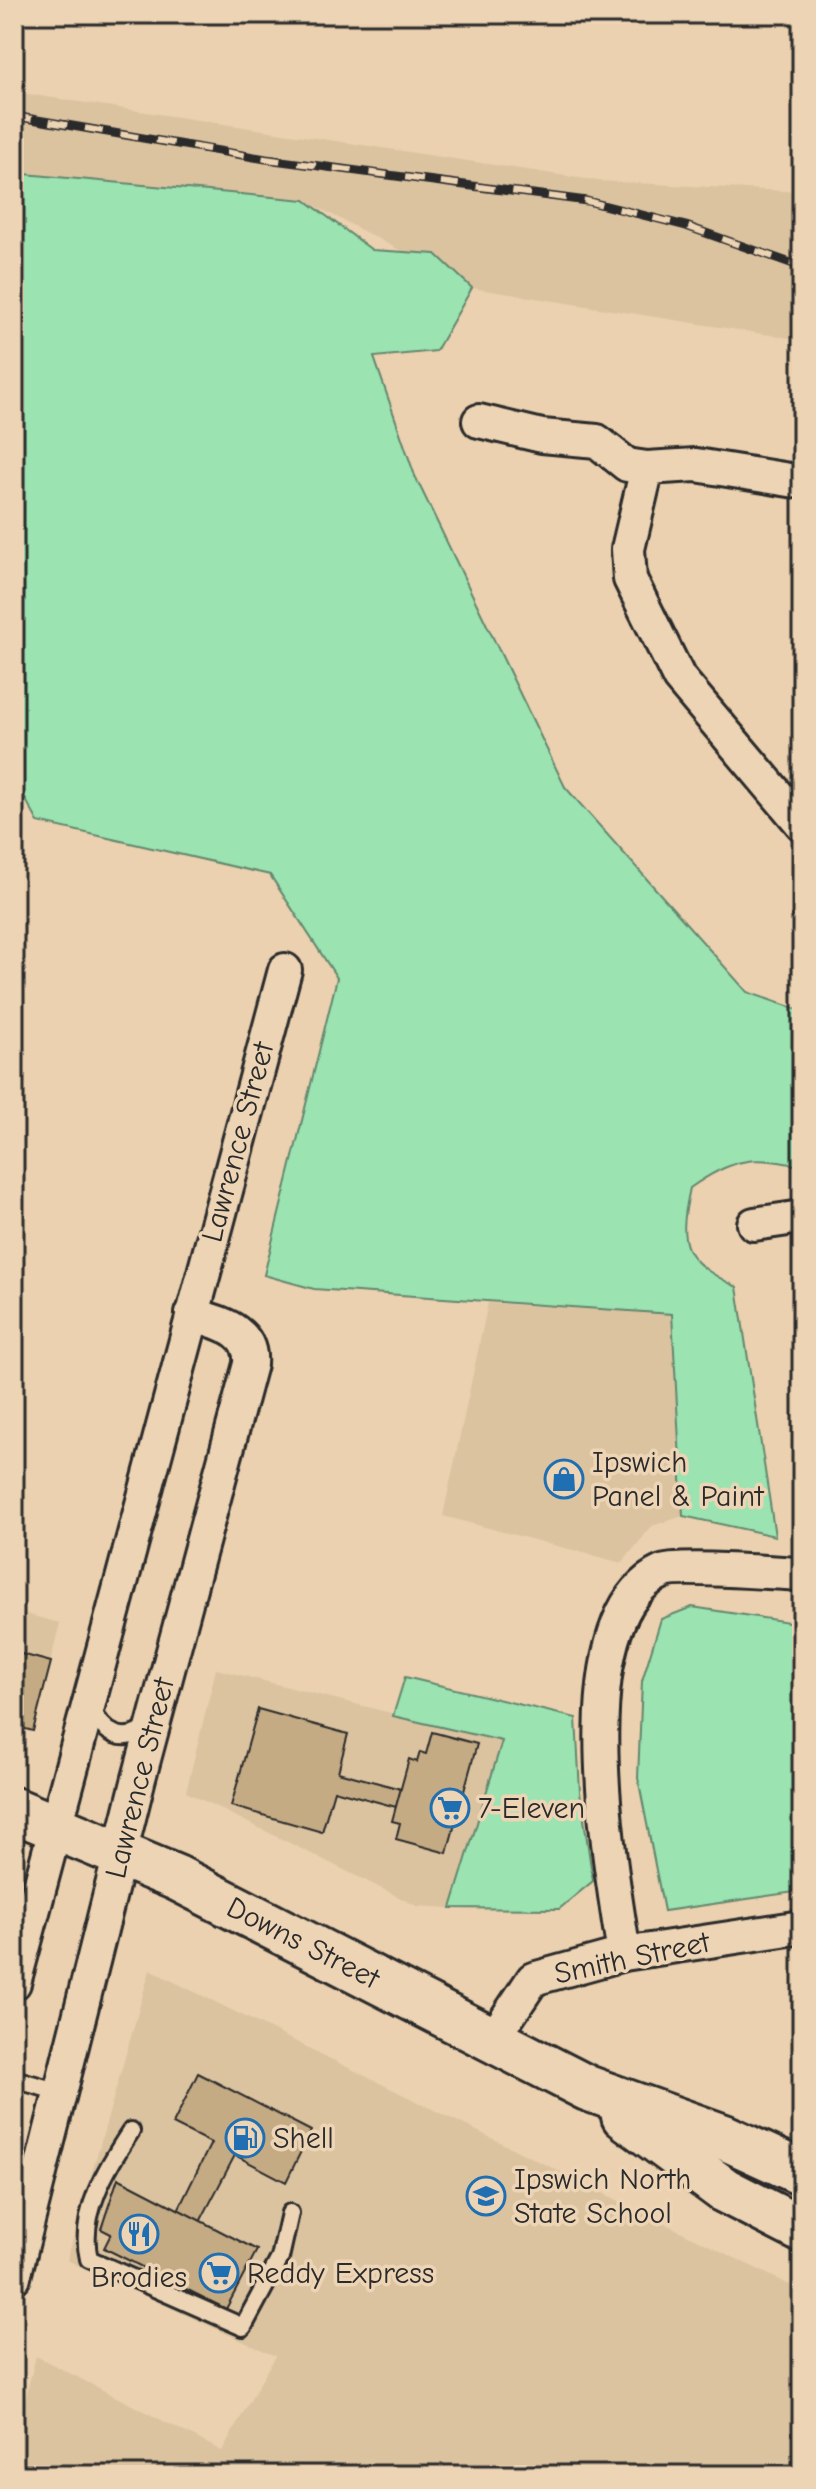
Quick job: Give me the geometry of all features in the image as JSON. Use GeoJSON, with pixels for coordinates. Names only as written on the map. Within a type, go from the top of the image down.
{"type":"FeatureCollection","features":[{"type":"Feature","properties":{"kind":"main road","name":"Downs Street"},"geometry":{"type":"LineString","coordinates":[[14,1810],[121,1852],[587,2088],[724,2137],[802,2173]]}},
{"type":"Feature","properties":{"kind":"main road","name":"Downs Street"},"geometry":{"type":"LineString","coordinates":[[587,2088],[724,2190],[802,2230]]}},
{"type":"Feature","properties":{"kind":"street"},"geometry":{"type":"LineString","coordinates":[[479,421],[542,436],[597,441],[627,465],[647,468],[696,465],[802,482]]}},
{"type":"Feature","properties":{"kind":"street"},"geometry":{"type":"LineString","coordinates":[[647,468],[628,549],[630,579],[679,678],[802,824]]}},
{"type":"Feature","properties":{"kind":"street","name":"Lawrence Street"},"geometry":{"type":"LineString","coordinates":[[14,1983],[285,970]]}},
{"type":"Feature","properties":{"kind":"street"},"geometry":{"type":"LineString","coordinates":[[754,1224],[802,1217]]}},
{"type":"Feature","properties":{"kind":"street","name":"Lawrence Street"},"geometry":{"type":"LineString","coordinates":[[14,2277],[154,1722],[251,1360],[242,1335],[192,1314]]}},
{"type":"Feature","properties":{"kind":"street"},"geometry":{"type":"LineString","coordinates":[[624,1954],[603,1804],[601,1730],[607,1670],[623,1607],[641,1584],[665,1570],[802,1574]]}},
{"type":"Feature","properties":{"kind":"street","name":"Smith Street"},"geometry":{"type":"LineString","coordinates":[[493,2039],[533,1979],[624,1954],[802,1927]]}},
{"type":"Feature","properties":{"kind":"lane"},"geometry":{"type":"LineString","coordinates":[[90,1706],[100,1726],[114,1736],[135,1735],[154,1722]]}},
{"type":"Feature","properties":{"kind":"lane"},"geometry":{"type":"LineString","coordinates":[[14,2079],[60,2092]]}},
{"type":"Feature","properties":{"kind":"lane"},"geometry":{"type":"LineString","coordinates":[[131,2131],[104,2172],[85,2239],[89,2259],[243,2327],[280,2258],[290,2213]]}},
{"type":"Feature","properties":{"kind":"shaded area"},"geometry":{"type":"Polygon","coordinates":[[[14,92],[599,181],[802,192],[802,340],[472,288],[304,200],[14,173],[14,92]]]}},
{"type":"Feature","properties":{"kind":"shaded area"},"geometry":{"type":"Polygon","coordinates":[[[488,1303],[672,1314],[683,1516],[652,1526],[622,1563],[443,1516],[488,1303]]]}},
{"type":"Feature","properties":{"kind":"shaded area"},"geometry":{"type":"Polygon","coordinates":[[[14,1611],[60,1623],[33,1731],[14,1726],[14,1611]]]}},
{"type":"Feature","properties":{"kind":"shaded area"},"geometry":{"type":"Polygon","coordinates":[[[216,1669],[502,1741],[451,1908],[417,1906],[186,1792],[216,1669]]]}},
{"type":"Feature","properties":{"kind":"shaded area","name":"Ipswich North State School"},"geometry":{"type":"Polygon","coordinates":[[[150,1970],[802,2291],[802,2475],[14,2475],[14,2443],[36,2356],[222,2451],[275,2356],[67,2260],[150,1970]]]}},
{"type":"Feature","properties":{"kind":"green space"},"geometry":{"type":"Polygon","coordinates":[[[14,173],[305,200],[372,250],[436,254],[472,288],[436,351],[374,357],[415,476],[565,787],[747,992],[802,1011],[802,1167],[756,1160],[718,1171],[690,1188],[684,1225],[688,1250],[695,1259],[737,1287],[775,1536],[683,1516],[672,1314],[314,1289],[264,1275],[337,978],[270,875],[38,822],[14,778],[14,173]]]}},
{"type":"Feature","properties":{"kind":"green space"},"geometry":{"type":"Polygon","coordinates":[[[692,1607],[802,1624],[802,1891],[664,1911],[638,1778],[642,1681],[661,1619],[692,1607]]]}},
{"type":"Feature","properties":{"kind":"green space"},"geometry":{"type":"Polygon","coordinates":[[[405,1677],[576,1718],[580,1792],[593,1881],[559,1909],[451,1908],[502,1741],[393,1716],[405,1677]]]}},
{"type":"Feature","properties":{"kind":"building"},"geometry":{"type":"Polygon","coordinates":[[[14,1652],[51,1662],[33,1731],[14,1726],[14,1652]]]}},
{"type":"Feature","properties":{"kind":"building"},"geometry":{"type":"Polygon","coordinates":[[[258,1709],[348,1734],[338,1772],[401,1789],[396,1807],[334,1790],[322,1832],[231,1806],[258,1709]]]}},
{"type":"Feature","properties":{"kind":"building"},"geometry":{"type":"Polygon","coordinates":[[[432,1732],[477,1744],[447,1853],[396,1839],[400,1823],[392,1821],[409,1759],[417,1762],[420,1752],[426,1754],[432,1732]]]}},
{"type":"Feature","properties":{"kind":"building"},"geometry":{"type":"Polygon","coordinates":[[[198,2073],[311,2131],[286,2182],[235,2155],[200,2222],[178,2210],[211,2143],[173,2124],[198,2073]]]}},
{"type":"Feature","properties":{"kind":"building"},"geometry":{"type":"Polygon","coordinates":[[[118,2178],[257,2250],[226,2309],[104,2248],[111,2234],[101,2229],[118,2178]]]}},
{"type":"Feature","properties":{"kind":"railway"},"geometry":{"type":"LineString","coordinates":[[14,116],[266,159],[587,201],[686,226],[802,267]]}},
{"type":"Feature","properties":{"kind":"place","name":"Ipswich Panel & Paint"},"geometry":{"type":"Point","coordinates":[564,1479]}},
{"type":"Feature","properties":{"kind":"place","name":"7-Eleven"},"geometry":{"type":"Point","coordinates":[450,1808]}},
{"type":"Feature","properties":{"kind":"place","name":"Shell"},"geometry":{"type":"Point","coordinates":[245,2138]}},
{"type":"Feature","properties":{"kind":"place","name":"Ipswich North State School"},"geometry":{"type":"Point","coordinates":[486,2196]}},
{"type":"Feature","properties":{"kind":"place","name":"Brodies"},"geometry":{"type":"Point","coordinates":[139,2234]}},
{"type":"Feature","properties":{"kind":"place","name":"Reddy Express"},"geometry":{"type":"Point","coordinates":[219,2273]}}]}
